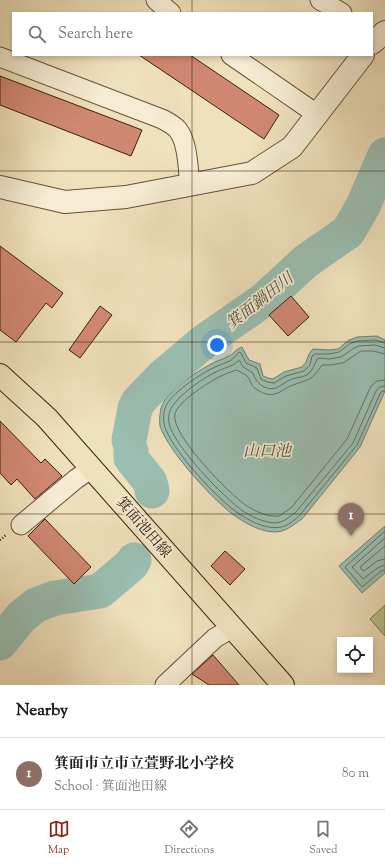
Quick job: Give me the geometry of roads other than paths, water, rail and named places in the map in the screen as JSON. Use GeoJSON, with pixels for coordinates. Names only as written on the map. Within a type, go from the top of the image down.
{"type":"FeatureCollection","features":[{"type":"Feature","properties":{"kind":"main road","name":"箕面池田線"},"geometry":{"type":"LineString","coordinates":[[0,375],[47,418],[283,685]]}},
{"type":"Feature","properties":{"kind":"street"},"geometry":{"type":"LineString","coordinates":[[156,0],[170,12]]}},
{"type":"Feature","properties":{"kind":"street"},"geometry":{"type":"LineString","coordinates":[[320,0],[340,12]]}},
{"type":"Feature","properties":{"kind":"street"},"geometry":{"type":"LineString","coordinates":[[0,56],[172,124],[178,129],[184,143],[190,185]]}},
{"type":"Feature","properties":{"kind":"street"},"geometry":{"type":"LineString","coordinates":[[232,56],[318,115]]}},
{"type":"Feature","properties":{"kind":"street"},"geometry":{"type":"LineString","coordinates":[[0,187],[65,202],[126,197],[252,173],[292,147],[362,56]]}},
{"type":"Feature","properties":{"kind":"street"},"geometry":{"type":"LineString","coordinates":[[21,525],[76,479],[92,468]]}},
{"type":"Feature","properties":{"kind":"street"},"geometry":{"type":"LineString","coordinates":[[165,685],[215,638],[232,628]]}},
{"type":"Feature","properties":{"kind":"water","name":"山口池"},"geometry":{"type":"Polygon","coordinates":[[[377,336],[385,340],[385,391],[360,447],[302,519],[279,532],[270,532],[256,528],[229,511],[206,489],[182,462],[172,449],[160,426],[161,408],[169,395],[175,389],[198,372],[229,356],[242,347],[249,360],[260,364],[263,376],[273,379],[284,372],[302,367],[313,349],[338,349],[349,340],[357,337],[377,336]]]}},
{"type":"Feature","properties":{"kind":"water"},"geometry":{"type":"Polygon","coordinates":[[[385,526],[385,573],[362,593],[339,566],[385,526]]]}},
{"type":"Feature","properties":{"kind":"waterway","name":"箕面鍋田川"},"geometry":{"type":"LineString","coordinates":[[129,440],[135,409],[138,402],[162,377],[206,340],[265,299],[306,261],[348,232],[363,206],[385,155]]}},
{"type":"Feature","properties":{"kind":"waterway","name":"箕面鍋田川"},"geometry":{"type":"LineString","coordinates":[[131,451],[131,458],[150,482],[152,491]]}},
{"type":"Feature","properties":{"kind":"waterway","name":"箕面鍋田川"},"geometry":{"type":"LineString","coordinates":[[0,643],[21,617],[36,605],[55,598],[100,591],[132,564],[134,560]]}},
{"type":"Feature","properties":{"kind":"place","name":"箕面市立市立萱野北小学校"},"geometry":{"type":"Point","coordinates":[351,536]}}]}
